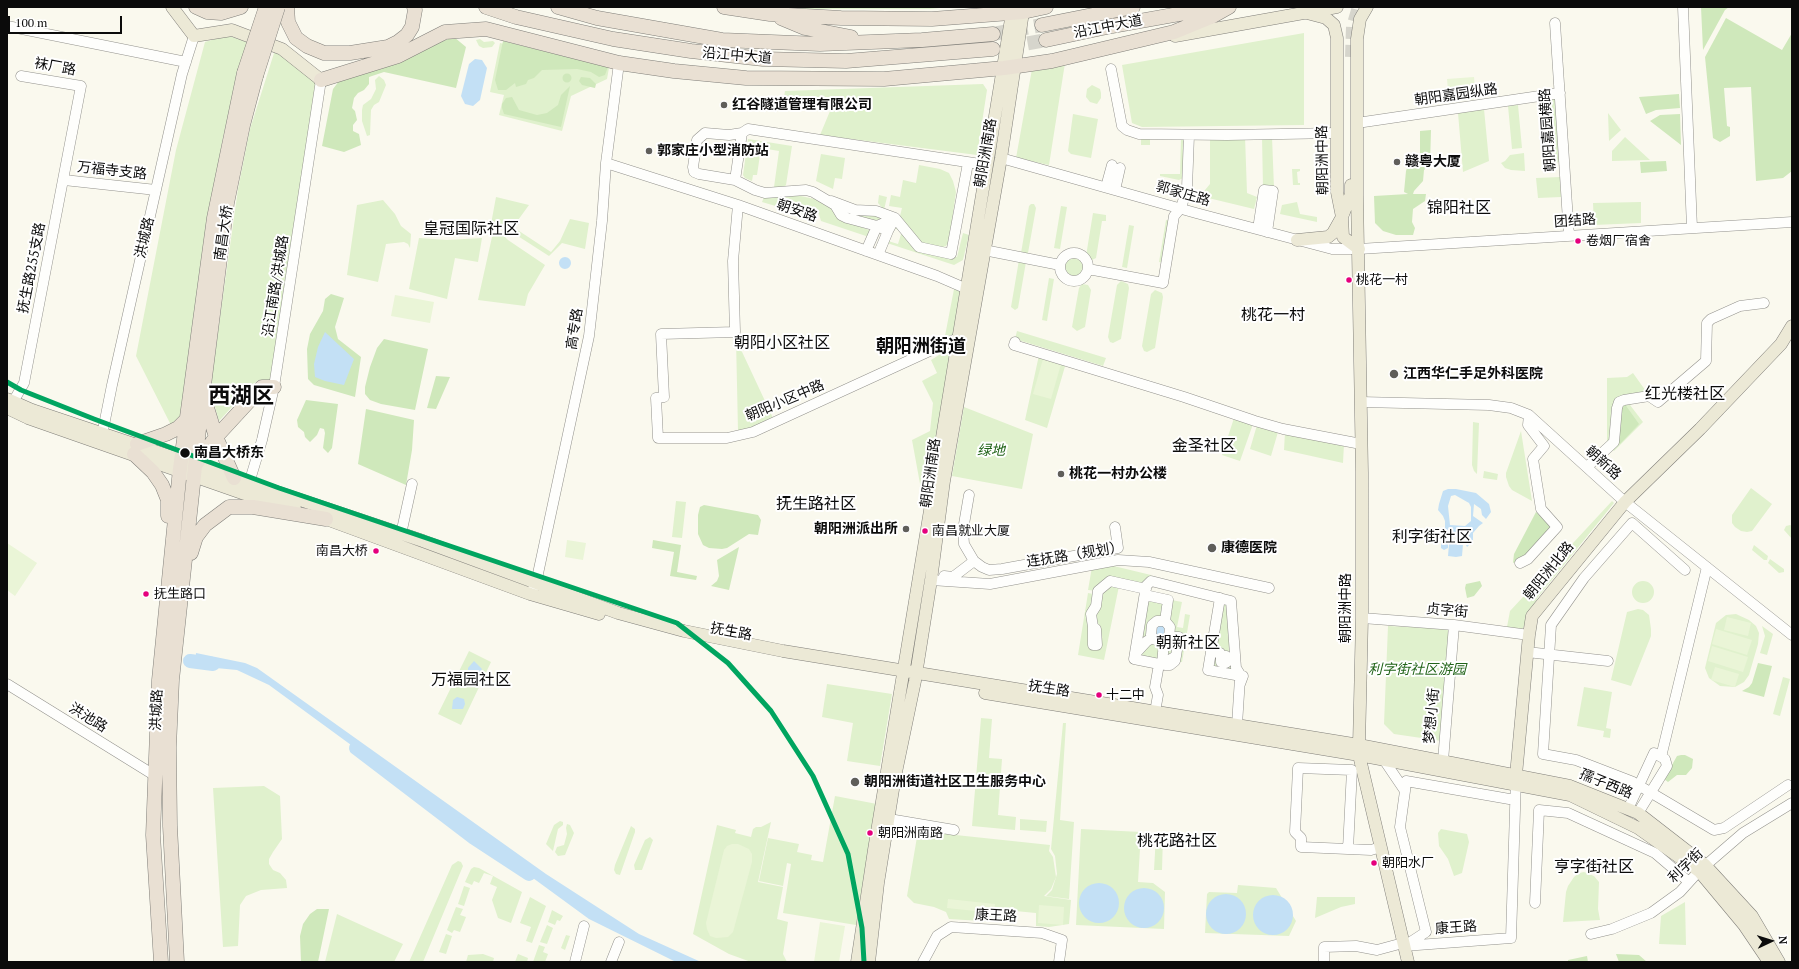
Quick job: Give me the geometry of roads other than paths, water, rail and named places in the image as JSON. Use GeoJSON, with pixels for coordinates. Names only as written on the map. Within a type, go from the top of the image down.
{"type":"FeatureCollection","features":[{"type":"Feature","properties":{"kind":"highway"},"geometry":{"type":"LineString","coordinates":[[196,7],[207,12],[221,13],[241,7]]}},
{"type":"Feature","properties":{"kind":"highway","name":"南昌大桥"},"geometry":{"type":"LineString","coordinates":[[180,464],[214,218],[266,7]]}},
{"type":"Feature","properties":{"kind":"highway","name":"南昌大桥"},"geometry":{"type":"LineString","coordinates":[[195,470],[203,392],[227,203],[243,125],[250,74],[278,7]]}},
{"type":"Feature","properties":{"kind":"highway"},"geometry":{"type":"LineString","coordinates":[[287,7],[288,22],[296,38],[307,46],[324,53],[350,54],[388,47],[398,42],[412,27],[415,10],[414,7]]}},
{"type":"Feature","properties":{"kind":"highway","name":"沿江中大道"},"geometry":{"type":"LineString","coordinates":[[486,7],[516,17],[613,39],[691,51],[763,59],[846,61],[992,49]]}},
{"type":"Feature","properties":{"kind":"highway","name":"沿江中大道"},"geometry":{"type":"LineString","coordinates":[[558,7],[597,18],[722,40],[820,44],[896,41],[993,34]]}},
{"type":"Feature","properties":{"kind":"highway"},"geometry":{"type":"LineString","coordinates":[[724,7],[770,14],[841,18],[932,19],[1018,12],[1046,7]]}},
{"type":"Feature","properties":{"kind":"highway","name":"沿江中大道"},"geometry":{"type":"LineString","coordinates":[[1042,26],[1133,7]]}},
{"type":"Feature","properties":{"kind":"highway","name":"沿江中大道"},"geometry":{"type":"LineString","coordinates":[[1046,40],[1112,26],[1218,7]]}},
{"type":"Feature","properties":{"kind":"highway"},"geometry":{"type":"LineString","coordinates":[[321,80],[398,56],[445,32],[486,29],[619,63],[674,71],[746,78],[884,79],[1010,68],[1052,61],[1182,29],[1213,16],[1228,7]]}},
{"type":"Feature","properties":{"kind":"highway"},"geometry":{"type":"LineString","coordinates":[[770,14],[805,28],[839,35],[896,41]]}},
{"type":"Feature","properties":{"kind":"highway"},"geometry":{"type":"LineString","coordinates":[[691,51],[758,70],[806,78]]}},
{"type":"Feature","properties":{"kind":"highway"},"geometry":{"type":"LineString","coordinates":[[195,470],[216,437],[262,387],[274,387]]}},
{"type":"Feature","properties":{"kind":"highway"},"geometry":{"type":"LineString","coordinates":[[203,392],[216,437],[234,478]]}},
{"type":"Feature","properties":{"kind":"highway"},"geometry":{"type":"LineString","coordinates":[[170,560],[168,500],[162,485],[136,449],[178,428],[187,419]]}},
{"type":"Feature","properties":{"kind":"highway","name":"洪城路"},"geometry":{"type":"LineString","coordinates":[[170,639],[170,560],[180,464]]}},
{"type":"Feature","properties":{"kind":"highway","name":"洪城路"},"geometry":{"type":"LineString","coordinates":[[161,962],[153,835],[154,775],[170,639],[183,578],[195,470]]}},
{"type":"Feature","properties":{"kind":"highway"},"geometry":{"type":"LineString","coordinates":[[183,578],[196,537],[205,525],[228,507],[253,507],[326,519]]}},
{"type":"Feature","properties":{"kind":"highway","name":"洪城路"},"geometry":{"type":"LineString","coordinates":[[165,680],[177,962]]}},
{"type":"Feature","properties":{"kind":"main road"},"geometry":{"type":"LineString","coordinates":[[172,7],[194,36],[232,30],[282,49],[321,80]]}},
{"type":"Feature","properties":{"kind":"main road"},"geometry":{"type":"LineString","coordinates":[[1134,42],[1337,7]]}},
{"type":"Feature","properties":{"kind":"main road","name":"朝阳洲中路"},"geometry":{"type":"LineString","coordinates":[[1367,7],[1360,19],[1354,57],[1357,123],[1361,402],[1362,618],[1359,750],[1408,962]]}},
{"type":"Feature","properties":{"kind":"main road","name":"朝阳洲南路"},"geometry":{"type":"LineString","coordinates":[[857,962],[958,338],[984,250],[1001,158],[1010,68],[1018,12]]}},
{"type":"Feature","properties":{"kind":"main road","name":"朝阳洲中路"},"geometry":{"type":"LineString","coordinates":[[1307,12],[1326,18],[1334,25],[1337,38],[1337,192],[1342,217],[1342,237],[1359,249]]}},
{"type":"Feature","properties":{"kind":"main road"},"geometry":{"type":"LineString","coordinates":[[1297,240],[1328,237],[1333,233],[1342,217],[1351,194],[1354,47],[1345,46],[1339,51],[1337,61]]}},
{"type":"Feature","properties":{"kind":"main road","name":"朝阳洲南路"},"geometry":{"type":"LineString","coordinates":[[869,962],[878,883],[932,578],[987,165],[1010,68]]}},
{"type":"Feature","properties":{"kind":"main road","name":"朝阳洲北路"},"geometry":{"type":"LineString","coordinates":[[1515,780],[1527,652],[1532,616],[1625,502],[1700,429],[1781,344],[1792,326]]}},
{"type":"Feature","properties":{"kind":"main road","name":"抚生路"},"geometry":{"type":"LineString","coordinates":[[9,403],[28,418],[102,437],[180,464],[530,594],[695,641],[1359,750]]}},
{"type":"Feature","properties":{"kind":"main road","name":"抚生路"},"geometry":{"type":"LineString","coordinates":[[195,470],[234,478],[247,488],[401,534],[618,613],[684,631],[903,675]]}},
{"type":"Feature","properties":{"kind":"main road","name":"抚生路"},"geometry":{"type":"LineString","coordinates":[[915,677],[1236,725],[1359,750]]}},
{"type":"Feature","properties":{"kind":"main road","name":"孺子西路"},"geometry":{"type":"LineString","coordinates":[[1359,750],[1384,760],[1515,780],[1570,786],[1633,811],[1702,868],[1752,916],[1778,962]]}},
{"type":"Feature","properties":{"kind":"main road","name":"孺子西路"},"geometry":{"type":"LineString","coordinates":[[1359,750],[1443,761],[1570,795],[1638,828],[1702,868],[1769,962]]}},
{"type":"Feature","properties":{"kind":"street"},"geometry":{"type":"LineString","coordinates":[[1683,7],[1694,227]]}},
{"type":"Feature","properties":{"kind":"street"},"geometry":{"type":"LineString","coordinates":[[1688,7],[1694,227]]}},
{"type":"Feature","properties":{"kind":"street","name":"朝阳嘉园横路"},"geometry":{"type":"LineString","coordinates":[[1555,24],[1569,236]]}},
{"type":"Feature","properties":{"kind":"street"},"geometry":{"type":"LineString","coordinates":[[7,26],[186,62]]}},
{"type":"Feature","properties":{"kind":"street","name":"洪城路"},"geometry":{"type":"LineString","coordinates":[[102,437],[156,190],[186,62],[194,36]]}},
{"type":"Feature","properties":{"kind":"street","name":"高专路"},"geometry":{"type":"LineString","coordinates":[[530,594],[536,583],[589,336],[602,221],[606,163],[619,63]]}},
{"type":"Feature","properties":{"kind":"street"},"geometry":{"type":"LineString","coordinates":[[1111,69],[1122,126],[1127,130],[1139,134],[1189,135],[1337,133]]}},
{"type":"Feature","properties":{"kind":"street","name":"袜厂路"},"geometry":{"type":"LineString","coordinates":[[21,76],[81,86],[72,136]]}},
{"type":"Feature","properties":{"kind":"street","name":"沿江南路/洪城路"},"geometry":{"type":"LineString","coordinates":[[247,488],[262,440],[274,387],[321,80]]}},
{"type":"Feature","properties":{"kind":"street","name":"朝阳嘉园纵路"},"geometry":{"type":"LineString","coordinates":[[1357,123],[1560,93]]}},
{"type":"Feature","properties":{"kind":"street"},"geometry":{"type":"LineString","coordinates":[[888,230],[841,215],[835,206],[813,192],[806,190],[766,193],[755,190],[735,180],[694,172],[693,167],[697,140],[705,133],[729,136],[742,133],[748,129],[987,165]]}},
{"type":"Feature","properties":{"kind":"street"},"geometry":{"type":"LineString","coordinates":[[735,180],[742,133]]}},
{"type":"Feature","properties":{"kind":"street"},"geometry":{"type":"LineString","coordinates":[[1088,269],[1163,283],[1174,216],[1181,208],[1187,188],[1189,135]]}},
{"type":"Feature","properties":{"kind":"street","name":"抚生路255支路"},"geometry":{"type":"LineString","coordinates":[[9,403],[24,383],[72,136]]}},
{"type":"Feature","properties":{"kind":"street","name":"郭家庄路"},"geometry":{"type":"LineString","coordinates":[[1001,158],[1332,249],[1359,249]]}},
{"type":"Feature","properties":{"kind":"street"},"geometry":{"type":"LineString","coordinates":[[824,199],[855,210],[876,211],[895,218],[920,247],[951,254],[968,162]]}},
{"type":"Feature","properties":{"kind":"street","name":"朝安路"},"geometry":{"type":"LineString","coordinates":[[606,163],[738,205],[878,255],[971,291]]}},
{"type":"Feature","properties":{"kind":"street"},"geometry":{"type":"LineString","coordinates":[[1111,189],[1116,166]]}},
{"type":"Feature","properties":{"kind":"street","name":"万福寺支路"},"geometry":{"type":"LineString","coordinates":[[64,180],[156,190]]}},
{"type":"Feature","properties":{"kind":"street","name":"朝阳小区中路"},"geometry":{"type":"LineString","coordinates":[[738,205],[733,261],[735,332],[661,334],[664,397],[656,398],[658,438],[727,438],[753,432],[958,338]]}},
{"type":"Feature","properties":{"kind":"street"},"geometry":{"type":"LineString","coordinates":[[866,251],[877,226],[895,218]]}},
{"type":"Feature","properties":{"kind":"street"},"geometry":{"type":"LineString","coordinates":[[878,255],[888,230],[895,218]]}},
{"type":"Feature","properties":{"kind":"street","name":"团结路"},"geometry":{"type":"LineString","coordinates":[[1359,249],[1792,222]]}},
{"type":"Feature","properties":{"kind":"street"},"geometry":{"type":"LineString","coordinates":[[984,250],[1060,265]]}},
{"type":"Feature","properties":{"kind":"street"},"geometry":{"type":"LineString","coordinates":[[1077,253],[1088,262],[1088,269],[1082,279],[1073,281],[1065,278],[1060,270],[1060,265],[1064,256],[1077,253]]}},
{"type":"Feature","properties":{"kind":"street"},"geometry":{"type":"LineString","coordinates":[[1587,467],[1614,442],[1617,408],[1619,402],[1649,396],[1658,402],[1706,361],[1708,323],[1711,319],[1740,306],[1764,302]]}},
{"type":"Feature","properties":{"kind":"street"},"geometry":{"type":"LineString","coordinates":[[1255,421],[1256,417],[1125,375],[1015,342],[1014,345],[1255,421],[1283,429],[1361,444]]}},
{"type":"Feature","properties":{"kind":"street","name":"朝新路"},"geometry":{"type":"LineString","coordinates":[[1361,402],[1489,405],[1511,408],[1529,415],[1625,502],[1792,635]]}},
{"type":"Feature","properties":{"kind":"street"},"geometry":{"type":"LineString","coordinates":[[1520,563],[1528,559],[1557,527],[1541,509],[1533,459],[1544,446],[1528,425],[1529,415]]}},
{"type":"Feature","properties":{"kind":"street"},"geometry":{"type":"LineString","coordinates":[[401,534],[412,484]]}},
{"type":"Feature","properties":{"kind":"street"},"geometry":{"type":"LineString","coordinates":[[969,495],[963,530],[964,544],[974,561],[989,570],[1118,548],[1115,527]]}},
{"type":"Feature","properties":{"kind":"street"},"geometry":{"type":"LineString","coordinates":[[1685,570],[1632,523],[1584,578],[1551,626],[1543,754],[1576,760],[1639,785],[1714,830],[1724,828],[1788,785]]}},
{"type":"Feature","properties":{"kind":"street","name":"连抚路（规划）"},"geometry":{"type":"LineString","coordinates":[[932,578],[990,584],[1118,560],[1149,562],[1269,588]]}},
{"type":"Feature","properties":{"kind":"street"},"geometry":{"type":"LineString","coordinates":[[932,578],[953,577],[974,561]]}},
{"type":"Feature","properties":{"kind":"street"},"geometry":{"type":"LineString","coordinates":[[1661,757],[1707,567]]}},
{"type":"Feature","properties":{"kind":"street"},"geometry":{"type":"LineString","coordinates":[[1093,627],[1091,614],[1096,606],[1098,591],[1110,581],[1168,600],[1165,621],[1170,627],[1162,639]]}},
{"type":"Feature","properties":{"kind":"street"},"geometry":{"type":"LineString","coordinates":[[1134,657],[1145,592],[1151,581],[1230,601],[1236,725]]}},
{"type":"Feature","properties":{"kind":"street"},"geometry":{"type":"LineString","coordinates":[[1220,598],[1208,670],[1232,667]]}},
{"type":"Feature","properties":{"kind":"street","name":"贞字街"},"geometry":{"type":"LineString","coordinates":[[1362,618],[1454,625],[1529,635]]}},
{"type":"Feature","properties":{"kind":"street"},"geometry":{"type":"LineString","coordinates":[[1162,639],[1151,635],[1152,625],[1157,621],[1165,621]]}},
{"type":"Feature","properties":{"kind":"street","name":"梦想小街"},"geometry":{"type":"LineString","coordinates":[[1443,761],[1454,625]]}},
{"type":"Feature","properties":{"kind":"street"},"geometry":{"type":"LineString","coordinates":[[1179,637],[1176,661],[1170,665],[1134,657],[1147,641],[1179,637]]}},
{"type":"Feature","properties":{"kind":"street"},"geometry":{"type":"LineString","coordinates":[[1155,712],[1158,695],[1155,687],[1161,664],[1164,642],[1162,639]]}},
{"type":"Feature","properties":{"kind":"street"},"geometry":{"type":"LineString","coordinates":[[1527,652],[1608,661]]}},
{"type":"Feature","properties":{"kind":"street","name":"洪池路"},"geometry":{"type":"LineString","coordinates":[[7,684],[154,775]]}},
{"type":"Feature","properties":{"kind":"street"},"geometry":{"type":"LineString","coordinates":[[1654,753],[1665,759],[1667,766],[1651,792],[1633,811],[1639,785],[1654,753]]}},
{"type":"Feature","properties":{"kind":"street"},"geometry":{"type":"LineString","coordinates":[[1384,760],[1405,791]]}},
{"type":"Feature","properties":{"kind":"street"},"geometry":{"type":"LineString","coordinates":[[1348,849],[1352,770],[1298,768],[1295,832],[1301,838],[1301,847],[1371,850],[1381,847]]}},
{"type":"Feature","properties":{"kind":"street","name":"朝阳洲北路"},"geometry":{"type":"LineString","coordinates":[[1511,938],[1515,780]]}},
{"type":"Feature","properties":{"kind":"street"},"geometry":{"type":"LineString","coordinates":[[1404,945],[1426,932],[1400,827],[1406,781],[1514,800]]}},
{"type":"Feature","properties":{"kind":"street","name":"利字街"},"geometry":{"type":"LineString","coordinates":[[1591,934],[1612,929],[1651,913],[1680,892],[1702,868],[1743,833],[1792,803]]}},
{"type":"Feature","properties":{"kind":"street"},"geometry":{"type":"LineString","coordinates":[[1535,903],[1539,810],[1568,813],[1656,853],[1689,882]]}},
{"type":"Feature","properties":{"kind":"street"},"geometry":{"type":"LineString","coordinates":[[889,819],[954,830]]}},
{"type":"Feature","properties":{"kind":"street"},"geometry":{"type":"LineString","coordinates":[[575,962],[584,926]]}},
{"type":"Feature","properties":{"kind":"street","name":"康王路"},"geometry":{"type":"LineString","coordinates":[[923,962],[938,936],[951,927],[1042,933],[1062,940],[1059,962]]}},
{"type":"Feature","properties":{"kind":"street","name":"康王路"},"geometry":{"type":"LineString","coordinates":[[1324,962],[1324,947],[1356,946],[1377,950],[1404,945],[1511,938]]}},
{"type":"Feature","properties":{"kind":"street"},"geometry":{"type":"LineString","coordinates":[[612,962],[619,942]]}},
{"type":"Feature","properties":{"kind":"water"},"geometry":{"type":"Polygon","coordinates":[[[475,59],[482,60],[487,68],[480,100],[473,106],[465,104],[461,96],[469,64],[475,59]]]}},
{"type":"Feature","properties":{"kind":"water"},"geometry":{"type":"Polygon","coordinates":[[[565,257],[569,259],[571,263],[569,267],[565,269],[561,267],[559,263],[561,259],[565,257]]]}},
{"type":"Feature","properties":{"kind":"water"},"geometry":{"type":"Polygon","coordinates":[[[325,332],[354,359],[344,385],[315,377],[314,364],[318,347],[325,332]]]}},
{"type":"Feature","properties":{"kind":"water"},"geometry":{"type":"Polygon","coordinates":[[[1448,489],[1456,489],[1476,493],[1489,504],[1491,512],[1486,519],[1482,515],[1481,509],[1474,504],[1473,516],[1483,523],[1473,533],[1473,541],[1467,547],[1462,537],[1453,534],[1448,539],[1448,548],[1444,550],[1441,548],[1445,521],[1438,510],[1443,491],[1448,489]],[[1455,495],[1451,496],[1448,506],[1450,525],[1465,526],[1471,521],[1471,507],[1469,503],[1455,495]]]}},
{"type":"Feature","properties":{"kind":"water"},"geometry":{"type":"Polygon","coordinates":[[[1449,544],[1463,544],[1462,556],[1448,556],[1449,544]]]}},
{"type":"Feature","properties":{"kind":"water"},"geometry":{"type":"Polygon","coordinates":[[[1158,624],[1168,627],[1162,638],[1154,634],[1158,624]]]}},
{"type":"Feature","properties":{"kind":"water"},"geometry":{"type":"Polygon","coordinates":[[[196,653],[245,663],[257,668],[546,874],[639,934],[701,962],[676,962],[589,919],[269,685],[237,670],[195,666],[196,653]]]}},
{"type":"Feature","properties":{"kind":"water"},"geometry":{"type":"Polygon","coordinates":[[[474,661],[482,669],[479,674],[475,676],[468,673],[468,668],[474,661]]]}},
{"type":"Feature","properties":{"kind":"water"},"geometry":{"type":"Polygon","coordinates":[[[457,697],[464,699],[465,704],[463,709],[452,709],[453,700],[457,697]]]}},
{"type":"Feature","properties":{"kind":"water"},"geometry":{"type":"Polygon","coordinates":[[[1099,883],[1113,889],[1119,903],[1113,917],[1099,923],[1085,917],[1079,903],[1085,889],[1099,883]]]}},
{"type":"Feature","properties":{"kind":"water"},"geometry":{"type":"Polygon","coordinates":[[[1144,888],[1158,894],[1164,908],[1158,922],[1144,928],[1130,922],[1124,908],[1130,894],[1144,888]]]}},
{"type":"Feature","properties":{"kind":"water"},"geometry":{"type":"Polygon","coordinates":[[[1226,894],[1240,900],[1246,914],[1240,928],[1226,934],[1212,928],[1206,914],[1212,900],[1226,894]]]}},
{"type":"Feature","properties":{"kind":"water"},"geometry":{"type":"Polygon","coordinates":[[[1273,895],[1287,901],[1293,915],[1287,929],[1273,935],[1259,929],[1253,915],[1259,901],[1273,895]]]}},
{"type":"Feature","properties":{"kind":"waterway"},"geometry":{"type":"LineString","coordinates":[[190,661],[213,664]]}},
{"type":"Feature","properties":{"kind":"waterway"},"geometry":{"type":"LineString","coordinates":[[356,748],[474,838],[529,874]]}},
{"type":"Feature","properties":{"kind":"tunnel"},"geometry":{"type":"LineString","coordinates":[[1351,57],[1352,27],[1358,7]]}},
{"type":"Feature","properties":{"kind":"tunnel"},"geometry":{"type":"LineString","coordinates":[[993,34],[1042,25]]}},
{"type":"Feature","properties":{"kind":"tunnel"},"geometry":{"type":"LineString","coordinates":[[1007,47],[1046,40]]}},
{"type":"Feature","properties":{"kind":"place","name":"红谷隧道管理有限公司"},"geometry":{"type":"Point","coordinates":[724,105]}},
{"type":"Feature","properties":{"kind":"place","name":"郭家庄小型消防站"},"geometry":{"type":"Point","coordinates":[649,151]}},
{"type":"Feature","properties":{"kind":"place","name":"赣粤大厦"},"geometry":{"type":"Point","coordinates":[1397,162]}},
{"type":"Feature","properties":{"kind":"place","name":"卷烟厂宿舍"},"geometry":{"type":"Point","coordinates":[1578,241]}},
{"type":"Feature","properties":{"kind":"place","name":"桃花一村"},"geometry":{"type":"Point","coordinates":[1349,280]}},
{"type":"Feature","properties":{"kind":"place","name":"江西华仁手足外科医院"},"geometry":{"type":"Point","coordinates":[1394,374]}},
{"type":"Feature","properties":{"kind":"place","name":"南昌大桥东"},"geometry":{"type":"Point","coordinates":[185,453]}},
{"type":"Feature","properties":{"kind":"place","name":"桃花一村办公楼"},"geometry":{"type":"Point","coordinates":[1061,474]}},
{"type":"Feature","properties":{"kind":"place","name":"朝阳洲派出所"},"geometry":{"type":"Point","coordinates":[906,529]}},
{"type":"Feature","properties":{"kind":"place","name":"南昌就业大厦"},"geometry":{"type":"Point","coordinates":[925,531]}},
{"type":"Feature","properties":{"kind":"place","name":"康德医院"},"geometry":{"type":"Point","coordinates":[1212,548]}},
{"type":"Feature","properties":{"kind":"place","name":"南昌大桥"},"geometry":{"type":"Point","coordinates":[376,551]}},
{"type":"Feature","properties":{"kind":"place","name":"抚生路口"},"geometry":{"type":"Point","coordinates":[146,594]}},
{"type":"Feature","properties":{"kind":"place","name":"十二中"},"geometry":{"type":"Point","coordinates":[1099,695]}},
{"type":"Feature","properties":{"kind":"place","name":"朝阳洲街道社区卫生服务中心"},"geometry":{"type":"Point","coordinates":[855,782]}},
{"type":"Feature","properties":{"kind":"place","name":"朝阳洲南路"},"geometry":{"type":"Point","coordinates":[870,833]}},
{"type":"Feature","properties":{"kind":"place","name":"朝阳水厂"},"geometry":{"type":"Point","coordinates":[1374,863]}},
{"type":"Feature","properties":{"kind":"district","name":"锦阳社区"},"geometry":{"type":"Point","coordinates":[1459,208]}},
{"type":"Feature","properties":{"kind":"district","name":"皇冠国际社区"},"geometry":{"type":"Point","coordinates":[471,229]}},
{"type":"Feature","properties":{"kind":"district","name":"桃花一村"},"geometry":{"type":"Point","coordinates":[1273,315]}},
{"type":"Feature","properties":{"kind":"district","name":"朝阳小区社区"},"geometry":{"type":"Point","coordinates":[782,343]}},
{"type":"Feature","properties":{"kind":"district","name":"朝阳洲街道"},"geometry":{"type":"Point","coordinates":[921,347]}},
{"type":"Feature","properties":{"kind":"district","name":"红光楼社区"},"geometry":{"type":"Point","coordinates":[1685,394]}},
{"type":"Feature","properties":{"kind":"district","name":"西湖区"},"geometry":{"type":"Point","coordinates":[241,397]}},
{"type":"Feature","properties":{"kind":"district","name":"金圣社区"},"geometry":{"type":"Point","coordinates":[1204,446]}},
{"type":"Feature","properties":{"kind":"district","name":"抚生路社区"},"geometry":{"type":"Point","coordinates":[816,504]}},
{"type":"Feature","properties":{"kind":"district","name":"利字街社区"},"geometry":{"type":"Point","coordinates":[1432,537]}},
{"type":"Feature","properties":{"kind":"district","name":"朝新社区"},"geometry":{"type":"Point","coordinates":[1188,643]}},
{"type":"Feature","properties":{"kind":"district","name":"万福园社区"},"geometry":{"type":"Point","coordinates":[471,680]}},
{"type":"Feature","properties":{"kind":"district","name":"桃花路社区"},"geometry":{"type":"Point","coordinates":[1177,841]}},
{"type":"Feature","properties":{"kind":"district","name":"亨字街社区"},"geometry":{"type":"Point","coordinates":[1594,867]}},
{"type":"Feature","properties":{"kind":"park label","name":"绿地"},"geometry":{"type":"Point","coordinates":[991,451]}},
{"type":"Feature","properties":{"kind":"park label","name":"利字街社区游园"},"geometry":{"type":"Point","coordinates":[1417,670]}}]}
